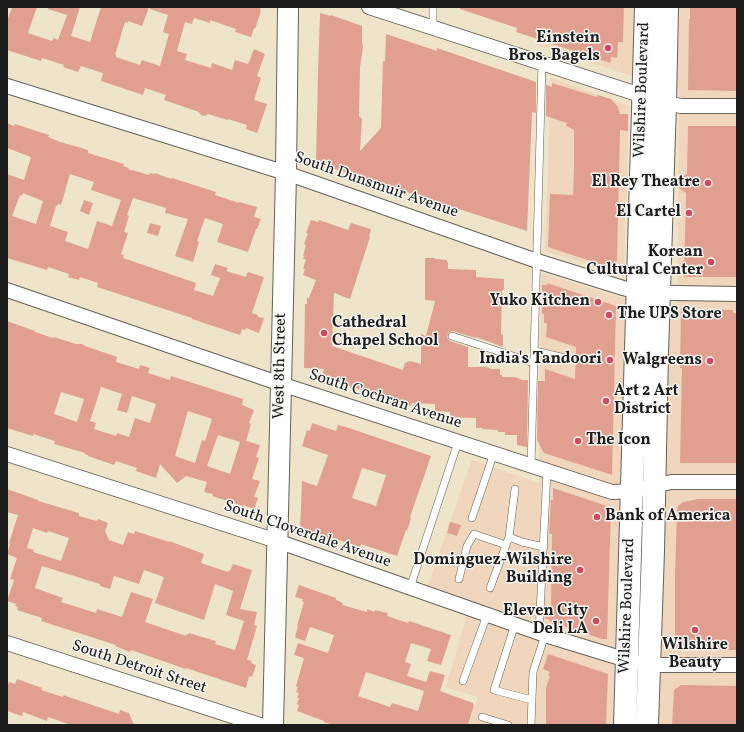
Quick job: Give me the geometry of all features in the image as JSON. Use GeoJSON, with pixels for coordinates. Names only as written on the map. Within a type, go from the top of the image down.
{"type":"FeatureCollection","features":[{"type":"Feature","properties":{"kind":"main road","name":"Wilshire Boulevard"},"geometry":{"type":"LineString","coordinates":[[646,7],[643,96],[648,292],[656,360],[653,550],[647,725]]}},
{"type":"Feature","properties":{"kind":"main road","name":"Wilshire Boulevard"},"geometry":{"type":"LineString","coordinates":[[625,725],[634,424],[648,292],[665,103],[666,7]]}},
{"type":"Feature","properties":{"kind":"street","name":"West 8th Street"},"geometry":{"type":"LineString","coordinates":[[273,725],[286,173],[288,7]]}},
{"type":"Feature","properties":{"kind":"street"},"geometry":{"type":"LineString","coordinates":[[369,7],[665,103],[681,106],[737,106]]}},
{"type":"Feature","properties":{"kind":"street","name":"South Dunsmuir Avenue"},"geometry":{"type":"LineString","coordinates":[[7,86],[286,173],[538,261],[648,292],[737,294]]}},
{"type":"Feature","properties":{"kind":"street","name":"South Cochran Avenue"},"geometry":{"type":"LineString","coordinates":[[7,290],[281,384],[612,492],[632,491],[671,482],[737,482]]}},
{"type":"Feature","properties":{"kind":"street","name":"South Cloverdale Avenue"},"geometry":{"type":"LineString","coordinates":[[7,454],[277,541],[542,634],[627,660],[649,665],[737,664]]}},
{"type":"Feature","properties":{"kind":"street","name":"South Detroit Street"},"geometry":{"type":"LineString","coordinates":[[7,643],[260,725]]}},
{"type":"Feature","properties":{"kind":"lane"},"geometry":{"type":"LineString","coordinates":[[432,28],[433,7]]}},
{"type":"Feature","properties":{"kind":"lane"},"geometry":{"type":"LineString","coordinates":[[531,466],[538,261],[542,63]]}},
{"type":"Feature","properties":{"kind":"lane"},"geometry":{"type":"LineString","coordinates":[[452,336],[534,363]]}},
{"type":"Feature","properties":{"kind":"lane"},"geometry":{"type":"LineString","coordinates":[[535,351],[570,359]]}},
{"type":"Feature","properties":{"kind":"lane"},"geometry":{"type":"LineString","coordinates":[[410,588],[458,442]]}},
{"type":"Feature","properties":{"kind":"lane"},"geometry":{"type":"LineString","coordinates":[[472,518],[494,454]]}},
{"type":"Feature","properties":{"kind":"lane"},"geometry":{"type":"LineString","coordinates":[[531,725],[533,672],[542,634],[547,471]]}},
{"type":"Feature","properties":{"kind":"lane"},"geometry":{"type":"LineString","coordinates":[[490,588],[507,541],[515,489]]}},
{"type":"Feature","properties":{"kind":"lane"},"geometry":{"type":"LineString","coordinates":[[459,579],[468,546],[474,534],[544,547]]}},
{"type":"Feature","properties":{"kind":"lane"},"geometry":{"type":"LineString","coordinates":[[464,680],[487,614]]}},
{"type":"Feature","properties":{"kind":"lane"},"geometry":{"type":"LineString","coordinates":[[515,624],[494,690],[532,700]]}},
{"type":"Feature","properties":{"kind":"lane"},"geometry":{"type":"LineString","coordinates":[[482,717],[508,725]]}},
{"type":"Feature","properties":{"kind":"shaded area"},"geometry":{"type":"Polygon","coordinates":[[[541,7],[737,7],[737,725],[469,725],[478,697],[446,687],[471,601],[427,588],[472,460],[539,483],[541,273],[677,315],[679,91],[539,46],[541,7]]]}},
{"type":"Feature","properties":{"kind":"shaded area"},"geometry":{"type":"Polygon","coordinates":[[[551,78],[629,106],[624,275],[545,251],[551,78]]]}},
{"type":"Feature","properties":{"kind":"building"},"geometry":{"type":"Polygon","coordinates":[[[12,7],[37,7],[28,33],[52,41],[54,38],[58,40],[67,15],[48,9],[48,7],[80,7],[71,36],[90,42],[101,7],[149,7],[142,26],[128,21],[128,23],[125,22],[115,55],[116,57],[140,65],[142,60],[160,66],[169,34],[163,32],[168,15],[150,9],[150,7],[261,7],[255,29],[254,28],[251,37],[235,32],[236,29],[210,20],[210,23],[194,18],[192,24],[185,22],[177,51],[187,54],[185,60],[211,68],[212,63],[232,70],[235,60],[248,64],[254,49],[265,54],[257,76],[261,78],[254,100],[267,104],[257,133],[246,129],[247,125],[208,114],[205,116],[201,115],[199,112],[164,100],[166,95],[145,88],[143,95],[101,81],[103,73],[81,66],[78,72],[63,67],[64,65],[42,58],[41,61],[7,50],[7,21],[12,7]]]}},
{"type":"Feature","properties":{"kind":"building"},"geometry":{"type":"Polygon","coordinates":[[[460,7],[624,7],[623,42],[618,42],[617,58],[611,57],[610,63],[516,32],[517,28],[460,9],[460,7]]]}},
{"type":"Feature","properties":{"kind":"building"},"geometry":{"type":"Polygon","coordinates":[[[690,7],[737,7],[737,91],[688,90],[690,7]]]}},
{"type":"Feature","properties":{"kind":"building"},"geometry":{"type":"Polygon","coordinates":[[[320,13],[331,15],[362,26],[363,47],[360,67],[359,116],[362,119],[360,151],[381,128],[383,61],[385,61],[386,34],[437,51],[437,48],[536,82],[536,113],[532,112],[527,231],[316,163],[320,13]]]}},
{"type":"Feature","properties":{"kind":"building"},"geometry":{"type":"Polygon","coordinates":[[[552,83],[597,97],[598,95],[611,99],[618,107],[620,114],[628,114],[628,131],[620,130],[617,260],[611,265],[606,266],[548,247],[550,194],[573,195],[574,167],[574,130],[566,126],[567,123],[546,116],[546,85],[552,87],[552,83]]]}},
{"type":"Feature","properties":{"kind":"building"},"geometry":{"type":"Polygon","coordinates":[[[7,123],[14,126],[15,124],[49,135],[48,137],[60,142],[88,150],[88,153],[124,164],[123,166],[129,168],[128,169],[149,175],[150,173],[155,173],[171,179],[172,178],[216,192],[215,195],[257,207],[254,217],[261,219],[248,252],[217,242],[223,224],[205,218],[197,241],[199,242],[193,262],[175,256],[188,219],[165,213],[166,208],[133,198],[127,215],[129,216],[124,232],[128,233],[121,254],[124,255],[123,258],[196,283],[194,290],[213,296],[220,278],[211,275],[215,264],[228,268],[226,271],[246,277],[248,272],[264,277],[252,313],[258,315],[258,317],[264,318],[259,333],[246,328],[245,330],[242,329],[240,335],[97,287],[98,283],[80,277],[79,280],[68,277],[69,274],[48,267],[47,270],[7,258],[7,174],[24,180],[31,157],[7,148],[7,123]],[[70,174],[61,205],[58,204],[56,206],[50,226],[68,232],[65,241],[88,249],[97,221],[112,226],[121,200],[91,190],[94,182],[70,174]],[[23,193],[22,196],[20,195],[12,216],[36,224],[43,201],[23,193]]]}},
{"type":"Feature","properties":{"kind":"building"},"geometry":{"type":"Polygon","coordinates":[[[688,126],[737,126],[737,277],[684,277],[686,193],[679,188],[679,179],[687,174],[688,126]]]}},
{"type":"Feature","properties":{"kind":"building"},"geometry":{"type":"Polygon","coordinates":[[[84,200],[93,203],[89,215],[80,211],[84,200]]]}},
{"type":"Feature","properties":{"kind":"building"},"geometry":{"type":"Polygon","coordinates":[[[311,220],[318,222],[319,220],[348,230],[351,223],[371,229],[370,237],[350,299],[334,293],[332,346],[403,370],[405,363],[410,361],[421,364],[421,334],[426,336],[435,301],[425,300],[425,258],[447,260],[448,269],[476,270],[476,277],[504,279],[504,290],[502,290],[501,334],[503,335],[503,347],[476,337],[453,331],[449,332],[447,337],[450,341],[468,347],[468,367],[500,369],[500,375],[502,375],[502,377],[515,377],[522,380],[528,380],[527,447],[517,445],[517,435],[505,435],[505,432],[498,432],[498,430],[476,428],[476,418],[450,417],[450,412],[435,411],[435,404],[412,403],[411,406],[322,377],[324,369],[304,368],[305,304],[307,304],[307,298],[309,298],[316,280],[303,275],[306,259],[303,259],[306,245],[304,244],[311,220]]]}},
{"type":"Feature","properties":{"kind":"building"},"geometry":{"type":"Polygon","coordinates":[[[150,223],[161,226],[158,236],[147,233],[150,223]]]}},
{"type":"Feature","properties":{"kind":"building"},"geometry":{"type":"Polygon","coordinates":[[[547,283],[616,306],[612,475],[544,453],[537,440],[538,381],[545,381],[545,369],[575,379],[576,347],[546,337],[547,323],[544,323],[544,314],[542,314],[542,285],[547,285],[547,283]]]}},
{"type":"Feature","properties":{"kind":"building"},"geometry":{"type":"Polygon","coordinates":[[[681,309],[733,310],[733,313],[737,313],[737,463],[680,463],[682,368],[680,368],[681,309]]]}},
{"type":"Feature","properties":{"kind":"building"},"geometry":{"type":"Polygon","coordinates":[[[7,321],[53,338],[54,337],[76,344],[82,344],[117,357],[116,362],[139,369],[140,365],[150,368],[148,373],[170,380],[171,376],[243,399],[242,405],[254,410],[249,423],[251,424],[246,441],[260,445],[256,457],[259,458],[252,479],[260,481],[254,497],[258,498],[254,509],[243,506],[204,492],[207,482],[186,476],[177,483],[160,464],[156,478],[136,471],[137,468],[116,461],[114,465],[88,456],[84,454],[85,453],[54,444],[55,441],[7,428],[7,321]],[[101,387],[90,421],[96,423],[94,429],[116,436],[117,433],[129,437],[135,418],[150,423],[156,404],[132,396],[127,413],[117,410],[122,394],[101,387]],[[61,392],[54,414],[77,422],[84,399],[61,392]],[[188,411],[175,456],[195,463],[202,440],[205,441],[212,419],[188,411]],[[218,435],[207,466],[230,474],[240,442],[218,435]]]}},
{"type":"Feature","properties":{"kind":"building"},"geometry":{"type":"Polygon","coordinates":[[[312,423],[336,431],[338,425],[431,456],[410,517],[407,531],[406,530],[397,556],[361,544],[360,547],[330,537],[330,540],[300,531],[302,481],[317,486],[328,455],[302,446],[307,430],[310,431],[312,423]],[[362,468],[352,498],[376,506],[386,475],[362,468]]]}},
{"type":"Feature","properties":{"kind":"building","name":"Dominguez-Wilshire Building"},"geometry":{"type":"Polygon","coordinates":[[[553,488],[607,506],[611,509],[607,639],[602,639],[545,619],[545,607],[551,607],[552,534],[549,534],[553,488]]]}},
{"type":"Feature","properties":{"kind":"building"},"geometry":{"type":"Polygon","coordinates":[[[7,489],[38,501],[79,513],[79,516],[97,521],[98,519],[108,523],[105,531],[109,540],[123,545],[128,532],[134,534],[135,531],[169,541],[204,554],[201,563],[228,572],[233,564],[252,570],[240,609],[257,612],[254,625],[257,626],[247,660],[252,661],[251,663],[256,665],[252,677],[249,676],[246,688],[131,650],[130,652],[115,646],[116,645],[41,621],[42,618],[17,610],[18,607],[15,606],[16,604],[7,601],[14,580],[10,579],[17,558],[7,554],[18,515],[7,512],[7,489]],[[33,528],[27,548],[34,550],[33,552],[61,561],[69,538],[33,528]],[[42,566],[35,588],[63,598],[61,602],[96,613],[97,609],[122,617],[131,592],[153,599],[145,622],[186,636],[186,634],[188,635],[189,633],[216,641],[215,644],[235,650],[244,621],[226,615],[233,591],[215,584],[204,620],[155,603],[164,577],[144,570],[139,584],[114,576],[110,589],[100,586],[100,584],[42,566]]]}},
{"type":"Feature","properties":{"kind":"building"},"geometry":{"type":"Polygon","coordinates":[[[698,499],[737,499],[737,650],[676,649],[675,576],[677,509],[683,502],[698,499]]]}},
{"type":"Feature","properties":{"kind":"building"},"geometry":{"type":"Polygon","coordinates":[[[450,522],[461,525],[457,536],[447,533],[450,522]]]}},
{"type":"Feature","properties":{"kind":"building"},"geometry":{"type":"Polygon","coordinates":[[[299,585],[336,598],[336,600],[343,603],[342,605],[367,612],[367,609],[375,612],[375,610],[388,613],[387,616],[408,623],[409,621],[451,635],[441,665],[427,661],[431,649],[411,643],[405,662],[411,664],[407,676],[426,682],[430,671],[445,675],[440,691],[473,703],[474,705],[468,725],[333,725],[297,711],[299,698],[297,698],[299,693],[296,692],[298,687],[296,686],[304,658],[294,655],[298,643],[328,653],[334,635],[310,627],[305,641],[296,638],[297,626],[304,602],[302,602],[303,599],[295,597],[299,585]],[[366,672],[358,696],[390,707],[392,703],[418,711],[424,691],[366,672]]]}},
{"type":"Feature","properties":{"kind":"building"},"geometry":{"type":"Polygon","coordinates":[[[548,654],[608,674],[606,725],[546,725],[546,688],[550,676],[548,675],[550,672],[543,669],[548,654]]]}},
{"type":"Feature","properties":{"kind":"building"},"geometry":{"type":"Polygon","coordinates":[[[17,679],[42,688],[41,690],[63,697],[63,695],[119,714],[120,710],[129,713],[134,725],[71,725],[48,717],[47,721],[23,712],[22,716],[7,711],[7,687],[9,682],[15,684],[17,679]]]}},
{"type":"Feature","properties":{"kind":"building"},"geometry":{"type":"Polygon","coordinates":[[[681,685],[737,686],[737,725],[672,725],[674,690],[681,685]]]}},
{"type":"Feature","properties":{"kind":"place","name":"Einstein Bros. Bagels"},"geometry":{"type":"Point","coordinates":[608,48]}},
{"type":"Feature","properties":{"kind":"place","name":"El Rey Theatre"},"geometry":{"type":"Point","coordinates":[708,183]}},
{"type":"Feature","properties":{"kind":"place","name":"El Cartel"},"geometry":{"type":"Point","coordinates":[689,213]}},
{"type":"Feature","properties":{"kind":"place","name":"Korean Cultural Center"},"geometry":{"type":"Point","coordinates":[711,262]}},
{"type":"Feature","properties":{"kind":"place","name":"Yuko Kitchen"},"geometry":{"type":"Point","coordinates":[598,302]}},
{"type":"Feature","properties":{"kind":"place","name":"The UPS Store"},"geometry":{"type":"Point","coordinates":[609,315]}},
{"type":"Feature","properties":{"kind":"place","name":"Cathedral Chapel School"},"geometry":{"type":"Point","coordinates":[324,333]}},
{"type":"Feature","properties":{"kind":"place","name":"India's Tandoori"},"geometry":{"type":"Point","coordinates":[610,360]}},
{"type":"Feature","properties":{"kind":"place","name":"Walgreens"},"geometry":{"type":"Point","coordinates":[710,361]}},
{"type":"Feature","properties":{"kind":"place","name":"Art 2 Art District"},"geometry":{"type":"Point","coordinates":[606,401]}},
{"type":"Feature","properties":{"kind":"place","name":"The Icon"},"geometry":{"type":"Point","coordinates":[578,441]}},
{"type":"Feature","properties":{"kind":"place","name":"Bank of America"},"geometry":{"type":"Point","coordinates":[597,517]}},
{"type":"Feature","properties":{"kind":"place","name":"Dominguez-Wilshire Building"},"geometry":{"type":"Point","coordinates":[580,570]}},
{"type":"Feature","properties":{"kind":"place","name":"Eleven City Deli LA"},"geometry":{"type":"Point","coordinates":[596,621]}},
{"type":"Feature","properties":{"kind":"place","name":"Wilshire Beauty"},"geometry":{"type":"Point","coordinates":[695,630]}}]}
